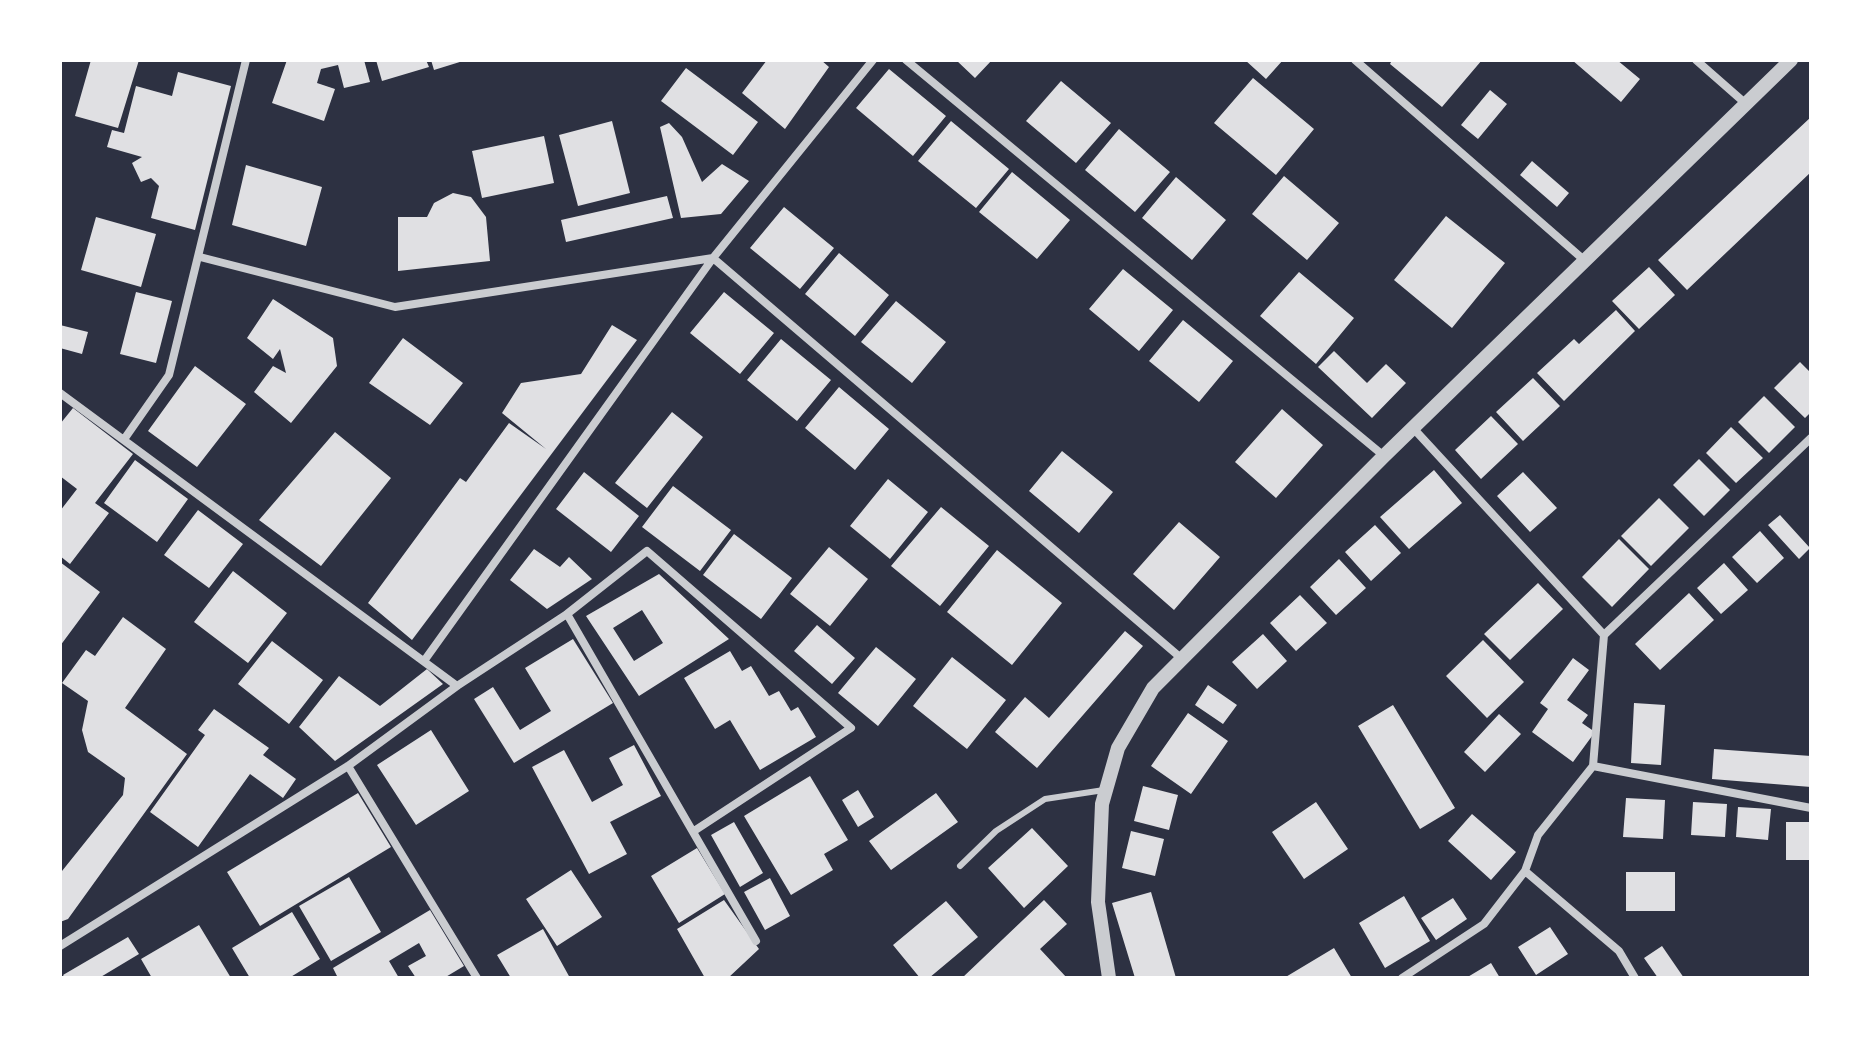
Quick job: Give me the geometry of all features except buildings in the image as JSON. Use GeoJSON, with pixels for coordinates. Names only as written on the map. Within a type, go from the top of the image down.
{"type":"FeatureCollection","features":[{"type":"Feature","properties":{"kind":"street"},"geometry":{"type":"LineString","coordinates":[[125,438],[169,375],[246,60]]}},
{"type":"Feature","properties":{"kind":"street"},"geometry":{"type":"LineString","coordinates":[[424,661],[713,258],[873,60]]}},
{"type":"Feature","properties":{"kind":"street"},"geometry":{"type":"LineString","coordinates":[[906,60],[1384,456]]}},
{"type":"Feature","properties":{"kind":"street"},"geometry":{"type":"LineString","coordinates":[[1355,60],[1584,260]]}},
{"type":"Feature","properties":{"kind":"street"},"geometry":{"type":"LineString","coordinates":[[1696,60],[1745,103]]}},
{"type":"Feature","properties":{"kind":"street"},"geometry":{"type":"LineString","coordinates":[[1109,978],[1098,902],[1099,833],[1104,790],[1132,717],[1181,658],[1791,60]]}},
{"type":"Feature","properties":{"kind":"street"},"geometry":{"type":"LineString","coordinates":[[200,257],[395,307],[713,258],[1181,658]]}},
{"type":"Feature","properties":{"kind":"street"},"geometry":{"type":"LineString","coordinates":[[60,393],[457,686]]}},
{"type":"Feature","properties":{"kind":"street"},"geometry":{"type":"LineString","coordinates":[[1413,428],[1604,635]]}},
{"type":"Feature","properties":{"kind":"street"},"geometry":{"type":"LineString","coordinates":[[1402,978],[1484,924],[1525,871],[1538,835],[1593,766],[1604,635],[1811,438]]}},
{"type":"Feature","properties":{"kind":"street"},"geometry":{"type":"LineString","coordinates":[[60,946],[348,766],[457,686],[567,614],[647,551],[851,728],[694,831]]}},
{"type":"Feature","properties":{"kind":"street"},"geometry":{"type":"LineString","coordinates":[[567,614],[756,941]]}},
{"type":"Feature","properties":{"kind":"street"},"geometry":{"type":"LineString","coordinates":[[348,766],[477,978]]}},
{"type":"Feature","properties":{"kind":"street"},"geometry":{"type":"LineString","coordinates":[[1593,766],[1811,808]]}},
{"type":"Feature","properties":{"kind":"street"},"geometry":{"type":"LineString","coordinates":[[1525,871],[1619,951],[1635,978]]}},
{"type":"Feature","properties":{"kind":"lane"},"geometry":{"type":"LineString","coordinates":[[960,866],[996,831],[1045,799],[1104,790]]}}]}
